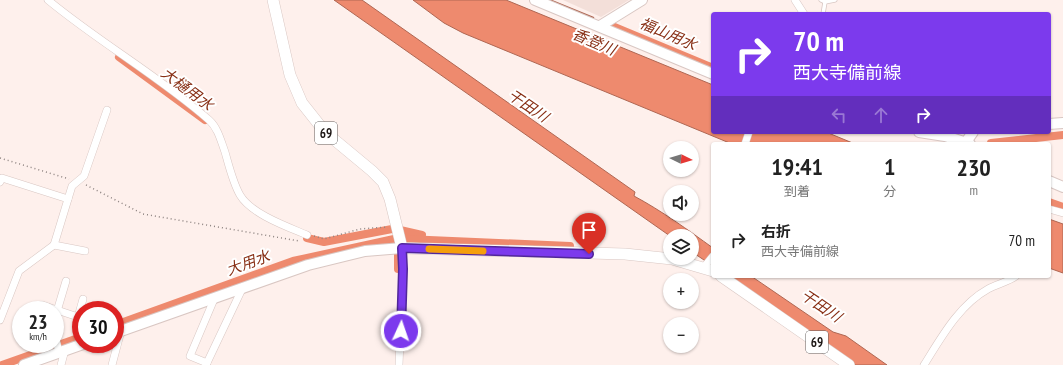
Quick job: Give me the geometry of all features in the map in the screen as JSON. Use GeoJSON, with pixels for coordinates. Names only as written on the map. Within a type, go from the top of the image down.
{"type":"FeatureCollection","features":[{"type":"Feature","properties":{"kind":"main road","name":"69"},"geometry":{"type":"LineString","coordinates":[[273,0],[290,75],[302,103],[325,132],[383,182],[390,198],[402,248]]}},
{"type":"Feature","properties":{"kind":"main road"},"geometry":{"type":"LineString","coordinates":[[402,248],[625,254],[672,259],[708,267]]}},
{"type":"Feature","properties":{"kind":"main road","name":"69"},"geometry":{"type":"LineString","coordinates":[[724,278],[849,365]]}},
{"type":"Feature","properties":{"kind":"street"},"geometry":{"type":"LineString","coordinates":[[48,0],[75,22],[157,79],[209,120],[217,130],[240,195],[249,206],[276,221],[307,235]]}},
{"type":"Feature","properties":{"kind":"street"},"geometry":{"type":"LineString","coordinates":[[535,0],[711,73]]}},
{"type":"Feature","properties":{"kind":"street"},"geometry":{"type":"LineString","coordinates":[[600,26],[642,0]]}},
{"type":"Feature","properties":{"kind":"street"},"geometry":{"type":"LineString","coordinates":[[795,0],[803,12]]}},
{"type":"Feature","properties":{"kind":"street"},"geometry":{"type":"LineString","coordinates":[[0,320],[19,271],[54,245],[72,186],[84,176],[107,110]]}},
{"type":"Feature","properties":{"kind":"street"},"geometry":{"type":"LineString","coordinates":[[1051,124],[1063,123]]}},
{"type":"Feature","properties":{"kind":"street"},"geometry":{"type":"LineString","coordinates":[[932,134],[965,142]]}},
{"type":"Feature","properties":{"kind":"street"},"geometry":{"type":"LineString","coordinates":[[0,182],[2,178],[68,199]]}},
{"type":"Feature","properties":{"kind":"street"},"geometry":{"type":"LineString","coordinates":[[1051,182],[1063,187]]}},
{"type":"Feature","properties":{"kind":"street"},"geometry":{"type":"LineString","coordinates":[[1051,210],[1063,213]]}},
{"type":"Feature","properties":{"kind":"street"},"geometry":{"type":"LineString","coordinates":[[54,245],[84,251]]}},
{"type":"Feature","properties":{"kind":"street"},"geometry":{"type":"LineString","coordinates":[[124,330],[243,287],[327,260],[365,252],[402,248],[403,269],[399,365]]}},
{"type":"Feature","properties":{"kind":"street"},"geometry":{"type":"LineString","coordinates":[[924,365],[944,332],[958,314],[986,290],[1012,278]]}},
{"type":"Feature","properties":{"kind":"street"},"geometry":{"type":"LineString","coordinates":[[60,301],[66,281]]}},
{"type":"Feature","properties":{"kind":"street"},"geometry":{"type":"LineString","coordinates":[[215,297],[190,356],[206,364],[243,287]]}},
{"type":"Feature","properties":{"kind":"street"},"geometry":{"type":"LineString","coordinates":[[24,365],[56,353]]}},
{"type":"Feature","properties":{"kind":"street"},"geometry":{"type":"LineString","coordinates":[[61,353],[61,365]]}},
{"type":"Feature","properties":{"kind":"street"},"geometry":{"type":"LineString","coordinates":[[112,365],[114,353]]}},
{"type":"Feature","properties":{"kind":"lane"},"geometry":{"type":"LineString","coordinates":[[823,12],[823,1],[835,0]]}},
{"type":"Feature","properties":{"kind":"path"},"geometry":{"type":"LineString","coordinates":[[0,158],[74,181]]}},
{"type":"Feature","properties":{"kind":"path"},"geometry":{"type":"LineString","coordinates":[[81,184],[144,214],[299,241],[307,235],[324,239],[360,229],[396,227]]}},
{"type":"Feature","properties":{"kind":"shaded area"},"geometry":{"type":"Polygon","coordinates":[[[563,0],[629,0],[601,17],[563,0]]]}},
{"type":"Feature","properties":{"kind":"water"},"geometry":{"type":"Polygon","coordinates":[[[334,0],[362,0],[635,192],[634,196],[663,213],[663,221],[674,221],[685,229],[663,229],[663,231],[334,0]]]}},
{"type":"Feature","properties":{"kind":"water","name":"香登川"},"geometry":{"type":"Polygon","coordinates":[[[413,0],[506,0],[711,84],[711,134],[831,134],[850,142],[727,142],[463,33],[444,23],[413,0]]]}},
{"type":"Feature","properties":{"kind":"water"},"geometry":{"type":"Polygon","coordinates":[[[1051,220],[1063,224],[1063,273],[1051,269],[1051,220]]]}},
{"type":"Feature","properties":{"kind":"water"},"geometry":{"type":"Polygon","coordinates":[[[699,238],[711,247],[711,265],[699,257],[699,238]]]}},
{"type":"Feature","properties":{"kind":"water"},"geometry":{"type":"Polygon","coordinates":[[[730,278],[754,278],[833,332],[846,336],[887,365],[855,365],[730,278]]]}},
{"type":"Feature","properties":{"kind":"waterway"},"geometry":{"type":"LineString","coordinates":[[549,0],[593,18]]}},
{"type":"Feature","properties":{"kind":"waterway","name":"福山用水"},"geometry":{"type":"LineString","coordinates":[[612,26],[711,67]]}},
{"type":"Feature","properties":{"kind":"waterway","name":"大樋用水"},"geometry":{"type":"LineString","coordinates":[[119,57],[205,120]]}},
{"type":"Feature","properties":{"kind":"waterway"},"geometry":{"type":"LineString","coordinates":[[1000,142],[1063,135]]}},
{"type":"Feature","properties":{"kind":"waterway","name":"大用水"},"geometry":{"type":"LineString","coordinates":[[1051,203],[1063,207]]}},
{"type":"Feature","properties":{"kind":"waterway","name":"大樋用水"},"geometry":{"type":"LineString","coordinates":[[307,238],[324,242],[392,229]]}},
{"type":"Feature","properties":{"kind":"waterway","name":"大樋用水"},"geometry":{"type":"LineString","coordinates":[[400,230],[422,235]]}},
{"type":"Feature","properties":{"kind":"waterway","name":"大用水"},"geometry":{"type":"LineString","coordinates":[[124,322],[293,261],[394,239]]}},
{"type":"Feature","properties":{"kind":"waterway","name":"大用水"},"geometry":{"type":"LineString","coordinates":[[406,239],[570,246]]}},
{"type":"Feature","properties":{"kind":"waterway"},"geometry":{"type":"LineString","coordinates":[[398,254],[398,269]]}},
{"type":"Feature","properties":{"kind":"waterway","name":"大用水"},"geometry":{"type":"LineString","coordinates":[[2,365],[72,340]]}},
{"type":"Feature","properties":{"kind":"slow traffic"},"geometry":{"type":"LineString","coordinates":[[429,249],[483,251]]}},
{"type":"Feature","properties":{"kind":"route"},"geometry":{"type":"LineString","coordinates":[[401,331],[403,269],[402,248],[589,254]]}},
{"type":"Feature","properties":{"kind":"water label","name":"干田川"},"geometry":{"type":"Point","coordinates":[528,106]}},
{"type":"Feature","properties":{"kind":"water label","name":"干田川"},"geometry":{"type":"Point","coordinates":[821,306]}}]}
